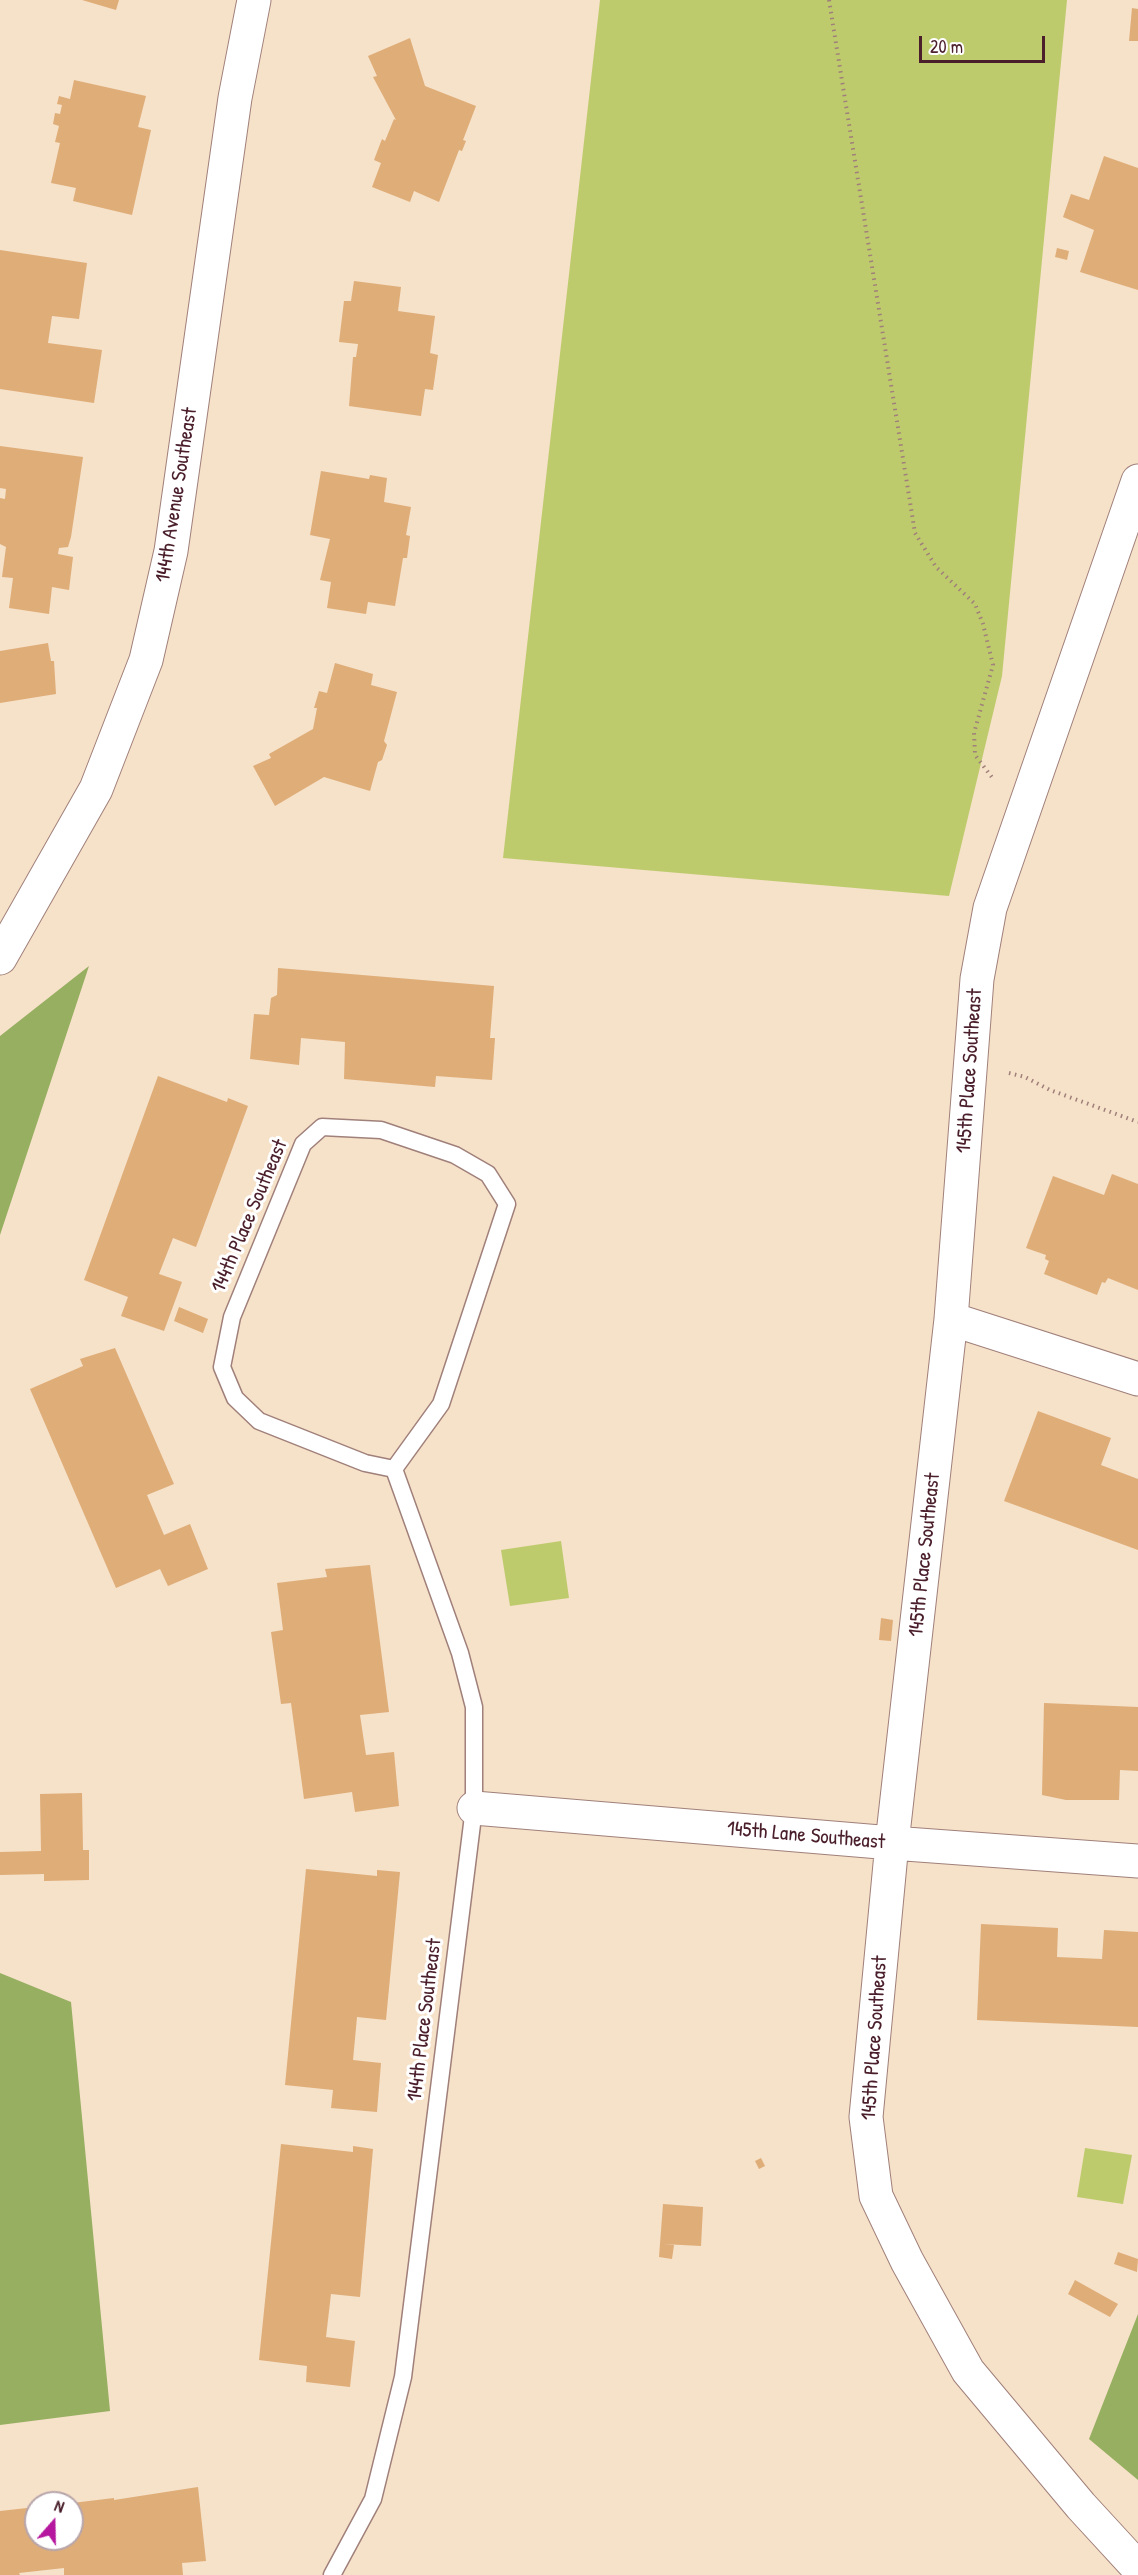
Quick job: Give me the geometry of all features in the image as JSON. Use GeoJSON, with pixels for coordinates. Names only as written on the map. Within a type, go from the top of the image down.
{"type":"FeatureCollection","features":[{"type":"Feature","properties":{"kind":"street","name":"144th Avenue Southeast"},"geometry":{"type":"LineString","coordinates":[[0,958],[96,789],[146,660],[171,551],[235,98],[254,0]]}},
{"type":"Feature","properties":{"kind":"street","name":"145th Place Southeast"},"geometry":{"type":"LineString","coordinates":[[1138,483],[990,908],[977,979],[951,1318],[892,1843],[866,2117],[876,2196],[907,2261],[968,2371],[1081,2506],[1138,2568]]}},
{"type":"Feature","properties":{"kind":"street"},"geometry":{"type":"LineString","coordinates":[[951,1318],[1138,1379]]}},
{"type":"Feature","properties":{"kind":"street","name":"145th Lane Southeast"},"geometry":{"type":"LineString","coordinates":[[474,1808],[1138,1861]]}},
{"type":"Feature","properties":{"kind":"lane","name":"144th Place Southeast"},"geometry":{"type":"LineString","coordinates":[[322,1127],[381,1130],[455,1155],[488,1174],[507,1204],[441,1404],[394,1470],[365,1463],[259,1421],[235,1398],[222,1367],[232,1317],[303,1144],[322,1127]]}},
{"type":"Feature","properties":{"kind":"lane","name":"144th Place Southeast"},"geometry":{"type":"LineString","coordinates":[[332,2575],[373,2499],[403,2377],[474,1808],[474,1707],[460,1653],[394,1470]]}},
{"type":"Feature","properties":{"kind":"path"},"geometry":{"type":"LineString","coordinates":[[830,0],[915,533],[936,567],[975,604],[983,624],[993,665],[974,733],[975,755],[1022,817]]}},
{"type":"Feature","properties":{"kind":"path"},"geometry":{"type":"LineString","coordinates":[[970,1063],[1025,1077],[1050,1090],[1138,1122]]}},
{"type":"Feature","properties":{"kind":"green space"},"geometry":{"type":"Polygon","coordinates":[[[600,0],[1067,0],[1002,676],[949,896],[503,858],[600,0]]]}},
{"type":"Feature","properties":{"kind":"green space"},"geometry":{"type":"Polygon","coordinates":[[[89,966],[0,1235],[0,1036],[89,966]]]}},
{"type":"Feature","properties":{"kind":"green space"},"geometry":{"type":"Polygon","coordinates":[[[561,1541],[569,1598],[510,1606],[501,1550],[561,1541]]]}},
{"type":"Feature","properties":{"kind":"green space"},"geometry":{"type":"Polygon","coordinates":[[[0,1973],[71,2002],[110,2411],[0,2425],[0,1973]]]}},
{"type":"Feature","properties":{"kind":"green space"},"geometry":{"type":"Polygon","coordinates":[[[1085,2148],[1132,2155],[1123,2204],[1077,2197],[1085,2148]]]}},
{"type":"Feature","properties":{"kind":"green space"},"geometry":{"type":"Polygon","coordinates":[[[1138,2314],[1138,2480],[1089,2439],[1138,2314]]]}},
{"type":"Feature","properties":{"kind":"building"},"geometry":{"type":"Polygon","coordinates":[[[82,0],[119,0],[116,10],[82,0]]]}},
{"type":"Feature","properties":{"kind":"building"},"geometry":{"type":"Polygon","coordinates":[[[1132,8],[1138,9],[1138,41],[1129,41],[1132,8]]]}},
{"type":"Feature","properties":{"kind":"building"},"geometry":{"type":"Polygon","coordinates":[[[410,38],[425,86],[476,106],[463,140],[466,141],[462,151],[459,150],[439,202],[414,191],[410,202],[372,187],[381,163],[374,160],[382,139],[385,141],[394,119],[396,120],[373,77],[377,76],[368,56],[410,38]]]}},
{"type":"Feature","properties":{"kind":"building"},"geometry":{"type":"Polygon","coordinates":[[[74,80],[146,96],[138,127],[151,130],[132,215],[73,201],[76,188],[51,183],[60,143],[55,142],[59,126],[53,124],[55,113],[60,114],[62,105],[57,104],[59,96],[70,99],[74,80]]]}},
{"type":"Feature","properties":{"kind":"building"},"geometry":{"type":"Polygon","coordinates":[[[1104,156],[1138,168],[1138,290],[1080,272],[1094,230],[1063,217],[1071,194],[1089,200],[1104,156]]]}},
{"type":"Feature","properties":{"kind":"building"},"geometry":{"type":"Polygon","coordinates":[[[1057,248],[1069,251],[1067,260],[1055,257],[1057,248]]]}},
{"type":"Feature","properties":{"kind":"building"},"geometry":{"type":"Polygon","coordinates":[[[0,250],[87,263],[79,319],[52,316],[48,343],[102,350],[94,403],[0,389],[0,250]]]}},
{"type":"Feature","properties":{"kind":"building"},"geometry":{"type":"Polygon","coordinates":[[[354,281],[401,287],[398,311],[435,316],[430,353],[438,355],[433,390],[425,389],[421,416],[349,406],[353,357],[356,357],[358,344],[339,342],[344,301],[351,301],[354,281]]]}},
{"type":"Feature","properties":{"kind":"building"},"geometry":{"type":"Polygon","coordinates":[[[0,446],[83,457],[71,537],[68,547],[59,548],[58,554],[73,557],[69,590],[52,587],[49,614],[9,608],[13,578],[2,577],[6,547],[0,544],[0,498],[5,499],[6,489],[0,488],[0,446]]]}},
{"type":"Feature","properties":{"kind":"building"},"geometry":{"type":"Polygon","coordinates":[[[321,471],[369,479],[370,475],[387,478],[384,502],[411,507],[406,535],[410,536],[407,558],[403,558],[395,606],[368,602],[366,614],[327,608],[331,582],[320,580],[330,539],[310,535],[321,471]]]}},
{"type":"Feature","properties":{"kind":"building"},"geometry":{"type":"Polygon","coordinates":[[[48,643],[51,661],[54,661],[56,694],[0,703],[0,651],[48,643]]]}},
{"type":"Feature","properties":{"kind":"building"},"geometry":{"type":"Polygon","coordinates":[[[335,663],[373,674],[371,685],[397,692],[384,741],[387,745],[382,760],[378,762],[370,791],[324,777],[275,806],[253,766],[271,758],[269,754],[313,729],[317,708],[314,708],[319,691],[327,693],[335,663]]]}},
{"type":"Feature","properties":{"kind":"building"},"geometry":{"type":"Polygon","coordinates":[[[278,968],[494,986],[490,1038],[495,1038],[492,1080],[436,1076],[435,1087],[344,1079],[345,1042],[301,1038],[299,1065],[250,1059],[254,1014],[269,1015],[271,998],[277,995],[278,968]]]}},
{"type":"Feature","properties":{"kind":"building"},"geometry":{"type":"Polygon","coordinates":[[[158,1076],[227,1102],[228,1098],[248,1106],[196,1247],[173,1238],[159,1274],[182,1282],[164,1331],[121,1316],[128,1297],[84,1280],[158,1076]]]}},
{"type":"Feature","properties":{"kind":"building"},"geometry":{"type":"Polygon","coordinates":[[[1112,1174],[1138,1184],[1138,1290],[1108,1278],[1105,1283],[1102,1282],[1097,1295],[1044,1274],[1049,1261],[1045,1259],[1046,1255],[1026,1248],[1053,1176],[1104,1195],[1112,1174]]]}},
{"type":"Feature","properties":{"kind":"building"},"geometry":{"type":"Polygon","coordinates":[[[179,1307],[208,1319],[203,1333],[174,1321],[179,1307]]]}},
{"type":"Feature","properties":{"kind":"building"},"geometry":{"type":"Polygon","coordinates":[[[115,1348],[174,1484],[147,1495],[164,1535],[190,1524],[208,1569],[168,1586],[160,1569],[116,1588],[30,1389],[83,1366],[80,1359],[115,1348]]]}},
{"type":"Feature","properties":{"kind":"building"},"geometry":{"type":"Polygon","coordinates":[[[1038,1411],[1111,1438],[1101,1465],[1138,1479],[1138,1550],[1004,1501],[1038,1411]]]}},
{"type":"Feature","properties":{"kind":"building"},"geometry":{"type":"Polygon","coordinates":[[[370,1565],[389,1712],[360,1715],[366,1755],[394,1752],[399,1806],[355,1812],[352,1792],[304,1799],[291,1703],[281,1704],[271,1632],[283,1630],[277,1583],[327,1577],[325,1569],[370,1565]]]}},
{"type":"Feature","properties":{"kind":"building"},"geometry":{"type":"Polygon","coordinates":[[[881,1618],[893,1620],[891,1641],[879,1640],[881,1618]]]}},
{"type":"Feature","properties":{"kind":"building"},"geometry":{"type":"Polygon","coordinates":[[[1044,1703],[1138,1707],[1138,1771],[1120,1770],[1119,1800],[1066,1800],[1042,1795],[1044,1703]]]}},
{"type":"Feature","properties":{"kind":"building"},"geometry":{"type":"Polygon","coordinates":[[[82,1793],[83,1850],[89,1850],[89,1880],[44,1881],[44,1874],[0,1875],[0,1852],[41,1851],[40,1794],[82,1793]]]}},
{"type":"Feature","properties":{"kind":"building"},"geometry":{"type":"Polygon","coordinates":[[[306,1869],[377,1876],[377,1870],[400,1872],[386,2020],[357,2017],[353,2060],[381,2063],[377,2112],[331,2108],[333,2090],[285,2085],[306,1869]]]}},
{"type":"Feature","properties":{"kind":"building"},"geometry":{"type":"Polygon","coordinates":[[[981,1924],[1058,1928],[1057,1957],[1102,1959],[1104,1930],[1138,1932],[1138,2027],[977,2020],[981,1924]]]}},
{"type":"Feature","properties":{"kind":"building"},"geometry":{"type":"Polygon","coordinates":[[[281,2144],[353,2152],[353,2146],[373,2149],[360,2297],[331,2294],[326,2337],[355,2341],[350,2387],[306,2382],[307,2366],[259,2360],[281,2144]]]}},
{"type":"Feature","properties":{"kind":"building"},"geometry":{"type":"Polygon","coordinates":[[[761,2158],[765,2166],[759,2169],[755,2161],[761,2158]]]}},
{"type":"Feature","properties":{"kind":"building"},"geometry":{"type":"Polygon","coordinates":[[[663,2204],[703,2207],[701,2246],[663,2244],[674,2245],[672,2259],[659,2257],[663,2204]]]}},
{"type":"Feature","properties":{"kind":"building"},"geometry":{"type":"Polygon","coordinates":[[[1118,2252],[1138,2259],[1137,2272],[1114,2264],[1118,2252]]]}},
{"type":"Feature","properties":{"kind":"building"},"geometry":{"type":"Polygon","coordinates":[[[1075,2280],[1118,2304],[1110,2317],[1068,2294],[1075,2280]]]}},
{"type":"Feature","properties":{"kind":"building"},"geometry":{"type":"Polygon","coordinates":[[[198,2487],[206,2561],[182,2563],[183,2575],[64,2575],[64,2568],[19,2573],[20,2575],[0,2575],[0,2511],[24,2508],[24,2551],[84,2551],[84,2502],[114,2498],[114,2500],[198,2487]]]}}]}
